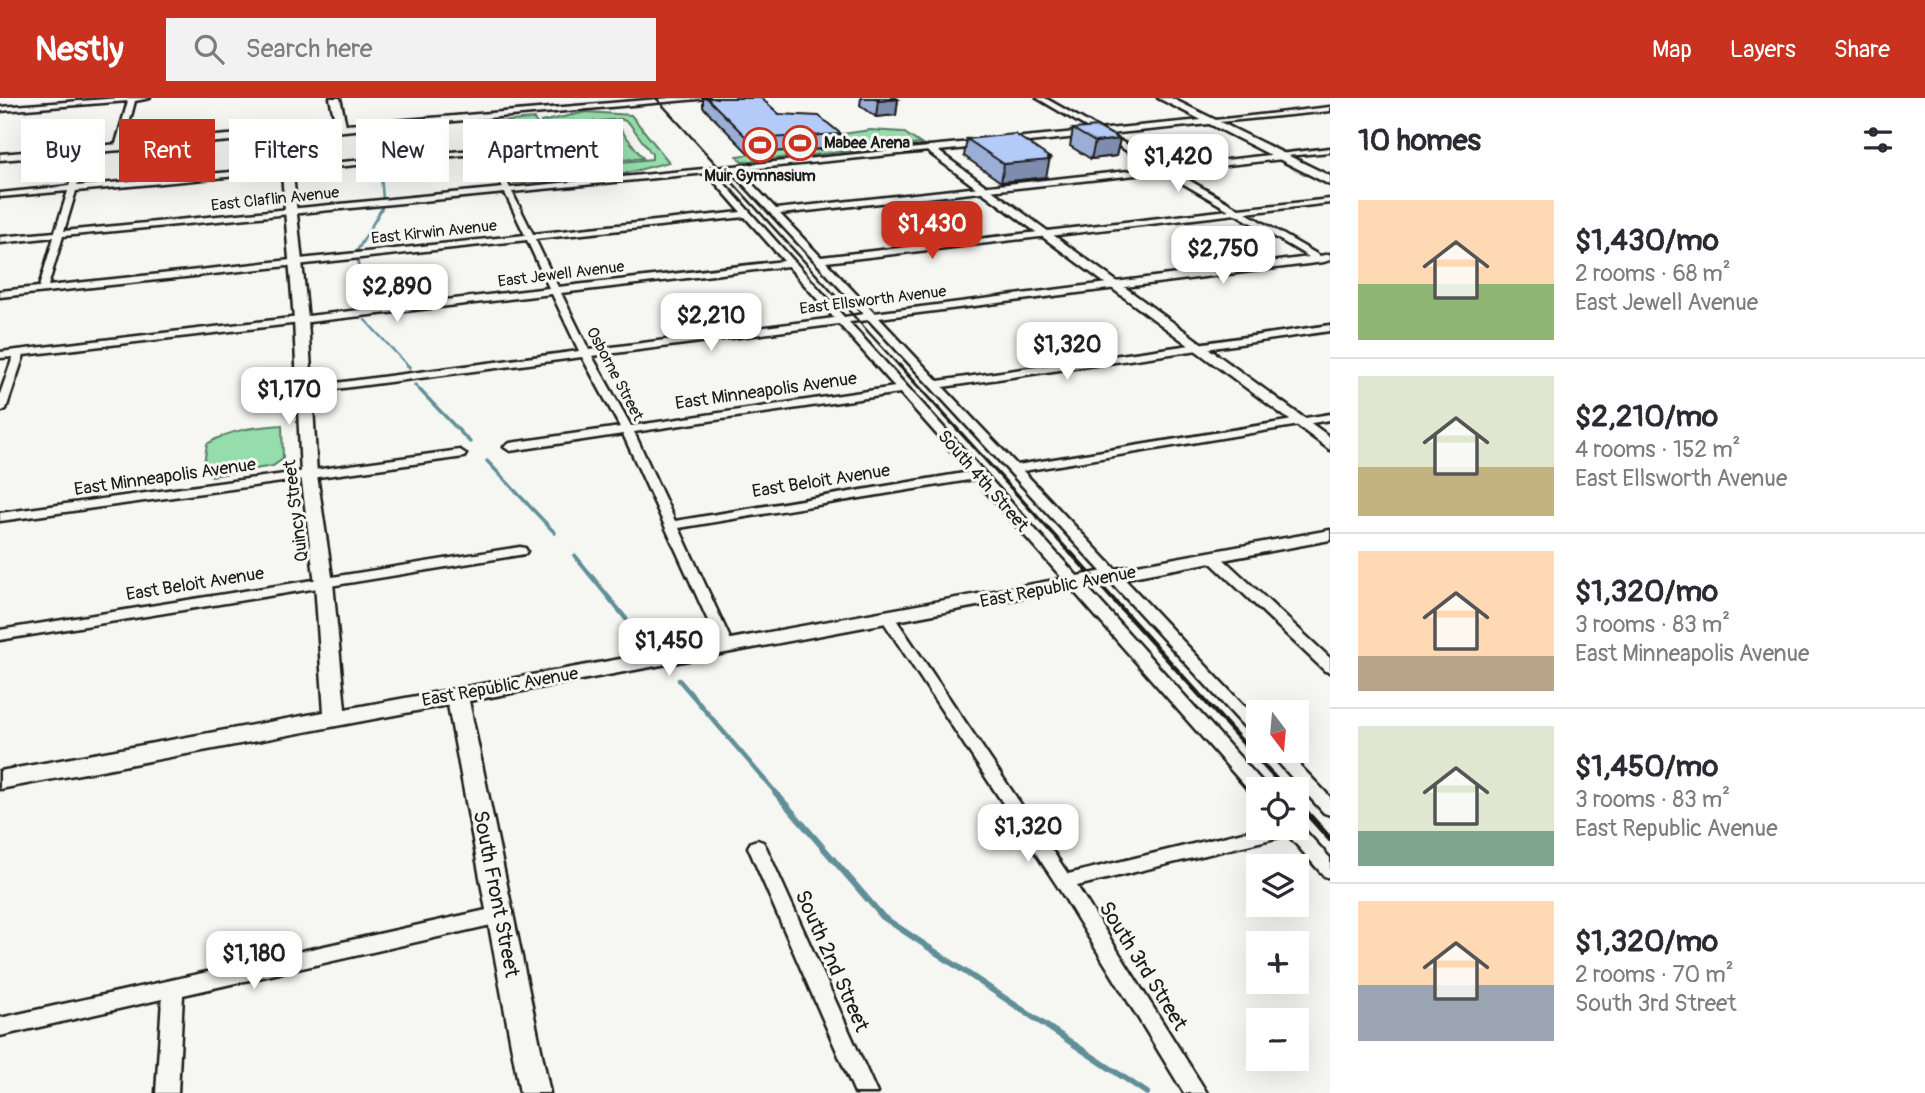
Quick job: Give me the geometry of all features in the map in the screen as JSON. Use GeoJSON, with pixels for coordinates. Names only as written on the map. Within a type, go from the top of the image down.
{"type":"FeatureCollection","features":[{"type":"Feature","properties":{"kind":"main road"},"geometry":{"type":"LineString","coordinates":[[1163,98],[1330,181]]}},
{"type":"Feature","properties":{"kind":"street"},"geometry":{"type":"LineString","coordinates":[[0,109],[148,98]]}},
{"type":"Feature","properties":{"kind":"street"},"geometry":{"type":"LineString","coordinates":[[335,98],[340,119]]}},
{"type":"Feature","properties":{"kind":"street"},"geometry":{"type":"LineString","coordinates":[[342,129],[704,98]]}},
{"type":"Feature","properties":{"kind":"street"},"geometry":{"type":"LineString","coordinates":[[1040,98],[1330,265]]}},
{"type":"Feature","properties":{"kind":"street"},"geometry":{"type":"LineString","coordinates":[[127,119],[132,99]]}},
{"type":"Feature","properties":{"kind":"street"},"geometry":{"type":"LineString","coordinates":[[929,149],[1330,109]]}},
{"type":"Feature","properties":{"kind":"street"},"geometry":{"type":"LineString","coordinates":[[105,148],[119,147]]}},
{"type":"Feature","properties":{"kind":"street"},"geometry":{"type":"LineString","coordinates":[[929,149],[1330,446]]}},
{"type":"Feature","properties":{"kind":"street","name":"East Claflin Avenue"},"geometry":{"type":"LineString","coordinates":[[0,240],[929,149]]}},
{"type":"Feature","properties":{"kind":"street"},"geometry":{"type":"LineString","coordinates":[[772,212],[1330,150]]}},
{"type":"Feature","properties":{"kind":"street"},"geometry":{"type":"LineString","coordinates":[[342,164],[463,153]]}},
{"type":"Feature","properties":{"kind":"street"},"geometry":{"type":"LineString","coordinates":[[0,157],[21,155]]}},
{"type":"Feature","properties":{"kind":"street","name":"South 4th Street"},"geometry":{"type":"LineString","coordinates":[[733,168],[1246,718]]}},
{"type":"Feature","properties":{"kind":"street","name":"South 4th Street"},"geometry":{"type":"LineString","coordinates":[[709,171],[1247,777]]}},
{"type":"Feature","properties":{"kind":"street"},"geometry":{"type":"LineString","coordinates":[[0,195],[229,174]]}},
{"type":"Feature","properties":{"kind":"street"},"geometry":{"type":"LineString","coordinates":[[43,288],[74,182]]}},
{"type":"Feature","properties":{"kind":"street","name":"Quincy Street"},"geometry":{"type":"LineString","coordinates":[[289,182],[301,320],[309,475],[324,583],[335,717]]}},
{"type":"Feature","properties":{"kind":"street","name":"Osborne Street"},"geometry":{"type":"LineString","coordinates":[[504,182],[585,354],[626,429],[727,647]]}},
{"type":"Feature","properties":{"kind":"street"},"geometry":{"type":"LineString","coordinates":[[818,260],[1330,201]]}},
{"type":"Feature","properties":{"kind":"street","name":"East Kirwin Avenue"},"geometry":{"type":"LineString","coordinates":[[3,294],[747,214]]}},
{"type":"Feature","properties":{"kind":"street","name":"East Ellsworth Avenue"},"geometry":{"type":"LineString","coordinates":[[305,390],[1330,257]]}},
{"type":"Feature","properties":{"kind":"street","name":"East Jewell Avenue"},"geometry":{"type":"LineString","coordinates":[[0,355],[792,263]]}},
{"type":"Feature","properties":{"kind":"street"},"geometry":{"type":"LineString","coordinates":[[933,385],[1330,328]]}},
{"type":"Feature","properties":{"kind":"street"},"geometry":{"type":"LineString","coordinates":[[0,409],[20,353]]}},
{"type":"Feature","properties":{"kind":"street","name":"East Minneapolis Avenue"},"geometry":{"type":"LineString","coordinates":[[510,447],[902,389]]}},
{"type":"Feature","properties":{"kind":"street"},"geometry":{"type":"LineString","coordinates":[[1014,469],[1330,417]]}},
{"type":"Feature","properties":{"kind":"street","name":"East Minneapolis Avenue"},"geometry":{"type":"LineString","coordinates":[[0,517],[460,454]]}},
{"type":"Feature","properties":{"kind":"street","name":"East Beloit Avenue"},"geometry":{"type":"LineString","coordinates":[[672,525],[977,475]]}},
{"type":"Feature","properties":{"kind":"street","name":"East Republic Avenue"},"geometry":{"type":"LineString","coordinates":[[0,780],[1330,535]]}},
{"type":"Feature","properties":{"kind":"street","name":"East Beloit Avenue"},"geometry":{"type":"LineString","coordinates":[[0,635],[520,551]]}},
{"type":"Feature","properties":{"kind":"street"},"geometry":{"type":"LineString","coordinates":[[1214,558],[1330,667]]}},
{"type":"Feature","properties":{"kind":"street","name":"South 3rd Street"},"geometry":{"type":"LineString","coordinates":[[888,618],[1064,882],[1196,1093]]}},
{"type":"Feature","properties":{"kind":"street","name":"South Front Street"},"geometry":{"type":"LineString","coordinates":[[457,695],[535,1093]]}},
{"type":"Feature","properties":{"kind":"street"},"geometry":{"type":"LineString","coordinates":[[1287,763],[1330,808]]}},
{"type":"Feature","properties":{"kind":"street"},"geometry":{"type":"LineString","coordinates":[[1064,882],[1246,839]]}},
{"type":"Feature","properties":{"kind":"street"},"geometry":{"type":"LineString","coordinates":[[1302,840],[1330,871]]}},
{"type":"Feature","properties":{"kind":"street","name":"South 2nd Street"},"geometry":{"type":"LineString","coordinates":[[757,847],[866,1093]]}},
{"type":"Feature","properties":{"kind":"street"},"geometry":{"type":"LineString","coordinates":[[0,1027],[500,915]]}},
{"type":"Feature","properties":{"kind":"street"},"geometry":{"type":"LineString","coordinates":[[167,1093],[173,989]]}},
{"type":"Feature","properties":{"kind":"green space"},"geometry":{"type":"Polygon","coordinates":[[[586,112],[631,115],[669,162],[623,174],[623,162],[652,159],[652,154],[629,123],[623,119],[554,119],[586,112]]]}},
{"type":"Feature","properties":{"kind":"green space"},"geometry":{"type":"Polygon","coordinates":[[[870,130],[903,132],[921,144],[844,152],[840,148],[868,146],[860,139],[849,140],[843,134],[870,130]]]}},
{"type":"Feature","properties":{"kind":"green space"},"geometry":{"type":"Polygon","coordinates":[[[623,132],[643,158],[623,160],[623,132]]]}},
{"type":"Feature","properties":{"kind":"green space"},"geometry":{"type":"Polygon","coordinates":[[[818,134],[842,152],[742,162],[737,156],[783,150],[787,153],[829,149],[818,134]]]}},
{"type":"Feature","properties":{"kind":"green space"},"geometry":{"type":"Polygon","coordinates":[[[282,425],[283,459],[273,466],[212,476],[203,470],[207,444],[243,430],[282,425]]]}},
{"type":"Feature","properties":{"kind":"building"},"geometry":{"type":"Polygon","coordinates":[[[707,98],[761,98],[779,114],[819,116],[841,134],[748,139],[707,98]]]}},
{"type":"Feature","properties":{"kind":"building"},"geometry":{"type":"Polygon","coordinates":[[[874,98],[896,98],[898,99],[878,101],[874,98]]]}},
{"type":"Feature","properties":{"kind":"building"},"geometry":{"type":"Polygon","coordinates":[[[1098,127],[1120,139],[1095,142],[1073,129],[1098,127]]]}},
{"type":"Feature","properties":{"kind":"building"},"geometry":{"type":"Polygon","coordinates":[[[1015,134],[1050,160],[1004,164],[967,139],[1015,134]]]}},
{"type":"Feature","properties":{"kind":"waterway"},"geometry":{"type":"LineString","coordinates":[[382,182],[383,199]]}},
{"type":"Feature","properties":{"kind":"waterway"},"geometry":{"type":"LineString","coordinates":[[357,251],[382,208]]}},
{"type":"Feature","properties":{"kind":"waterway"},"geometry":{"type":"LineString","coordinates":[[358,262],[362,308]]}},
{"type":"Feature","properties":{"kind":"waterway"},"geometry":{"type":"LineString","coordinates":[[365,320],[409,367],[407,365]]}},
{"type":"Feature","properties":{"kind":"waterway"},"geometry":{"type":"LineString","coordinates":[[415,385],[470,442]]}},
{"type":"Feature","properties":{"kind":"waterway"},"geometry":{"type":"LineString","coordinates":[[487,461],[555,533]]}},
{"type":"Feature","properties":{"kind":"waterway"},"geometry":{"type":"LineString","coordinates":[[575,556],[648,646]]}},
{"type":"Feature","properties":{"kind":"waterway"},"geometry":{"type":"LineString","coordinates":[[679,680],[776,793]]}},
{"type":"Feature","properties":{"kind":"waterway"},"geometry":{"type":"LineString","coordinates":[[775,792],[883,917],[1147,1093]]}},
{"type":"Feature","properties":{"kind":"railway"},"geometry":{"type":"LineString","coordinates":[[656,98],[900,367]]}},
{"type":"Feature","properties":{"kind":"railway"},"geometry":{"type":"LineString","coordinates":[[899,365],[1072,555]]}},
{"type":"Feature","properties":{"kind":"railway"},"geometry":{"type":"LineString","coordinates":[[1071,553],[1274,777]]}},
{"type":"Feature","properties":{"kind":"railway"},"geometry":{"type":"LineString","coordinates":[[1309,815],[1330,839]]}},
{"type":"Feature","properties":{"kind":"place","name":"Mabee Arena"},"geometry":{"type":"Point","coordinates":[800,143]}},
{"type":"Feature","properties":{"kind":"place","name":"Muir Gymnasium"},"geometry":{"type":"Point","coordinates":[760,145]}}]}
